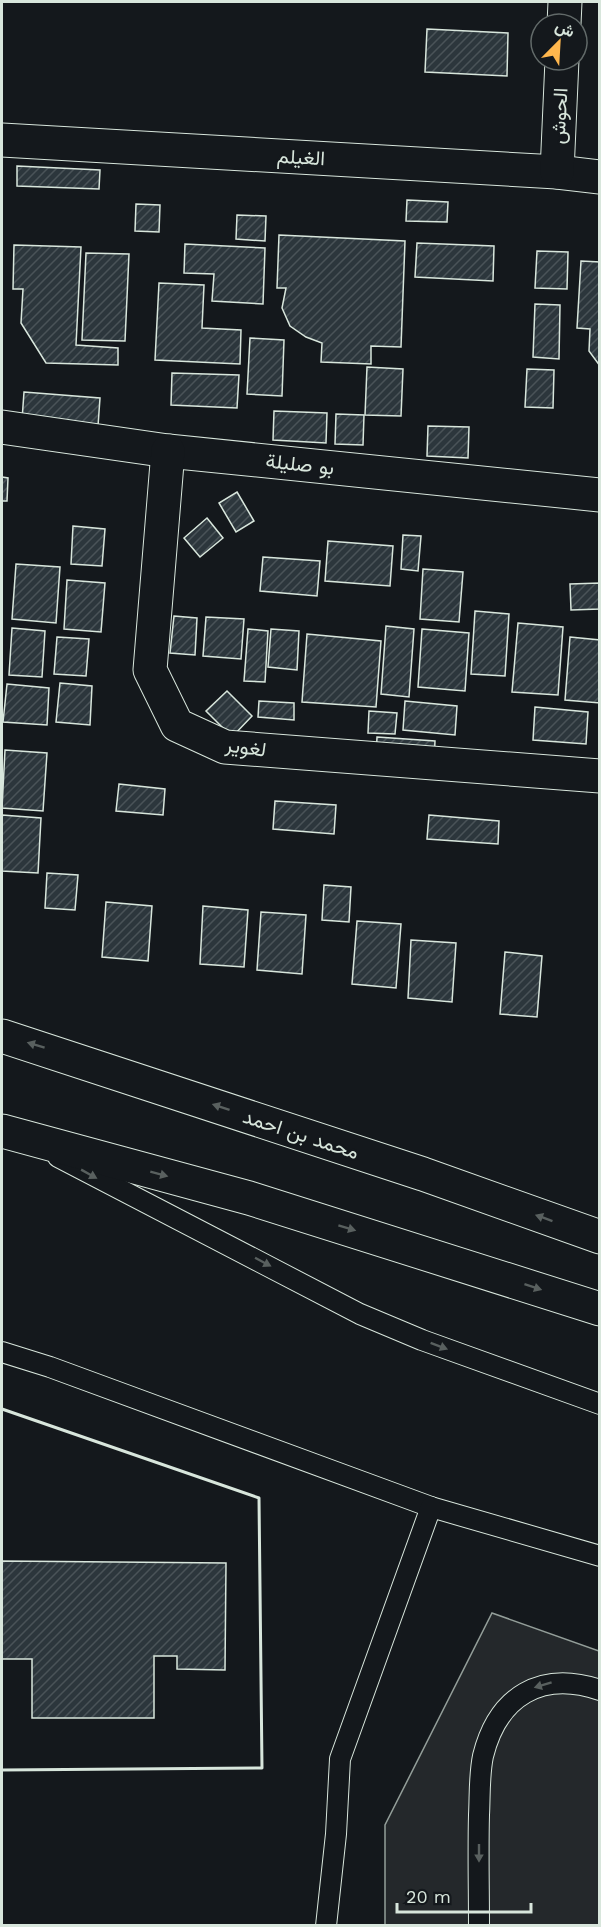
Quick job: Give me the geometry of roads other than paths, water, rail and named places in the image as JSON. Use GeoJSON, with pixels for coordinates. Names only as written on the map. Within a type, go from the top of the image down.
{"type":"FeatureCollection","features":[{"type":"Feature","properties":{"kind":"street","name":"الحوش"},"geometry":{"type":"LineString","coordinates":[[557,172],[561,72]]}},
{"type":"Feature","properties":{"kind":"street","name":"الغيلم"},"geometry":{"type":"LineString","coordinates":[[2,140],[557,172],[600,177]]}},
{"type":"Feature","properties":{"kind":"street","name":"بو صليلة"},"geometry":{"type":"LineString","coordinates":[[2,427],[168,451],[600,495]]}},
{"type":"Feature","properties":{"kind":"street","name":"لغوير"},"geometry":{"type":"LineString","coordinates":[[168,451],[150,670],[177,725],[225,747],[600,776]]}},
{"type":"Feature","properties":{"kind":"street","name":"محمد بن احمد"},"geometry":{"type":"LineString","coordinates":[[2,1036],[423,1174],[600,1237]]}},
{"type":"Feature","properties":{"kind":"street"},"geometry":{"type":"LineString","coordinates":[[10,1133],[249,1198],[600,1309]]}},
{"type":"Feature","properties":{"kind":"lane"},"geometry":{"type":"LineString","coordinates":[[10,1133],[360,1314],[423,1340],[600,1404]]}},
{"type":"Feature","properties":{"kind":"lane"},"geometry":{"type":"LineString","coordinates":[[2,1352],[50,1366],[430,1508],[600,1556]]}},
{"type":"Feature","properties":{"kind":"lane"},"geometry":{"type":"LineString","coordinates":[[326,1926],[336,1834],[340,1759],[430,1508]]}},
{"type":"Feature","properties":{"kind":"lane"},"geometry":{"type":"LineString","coordinates":[[478,1926],[480,1783],[483,1756],[494,1727],[511,1702],[529,1689],[553,1682],[580,1684],[600,1690]]}}]}
